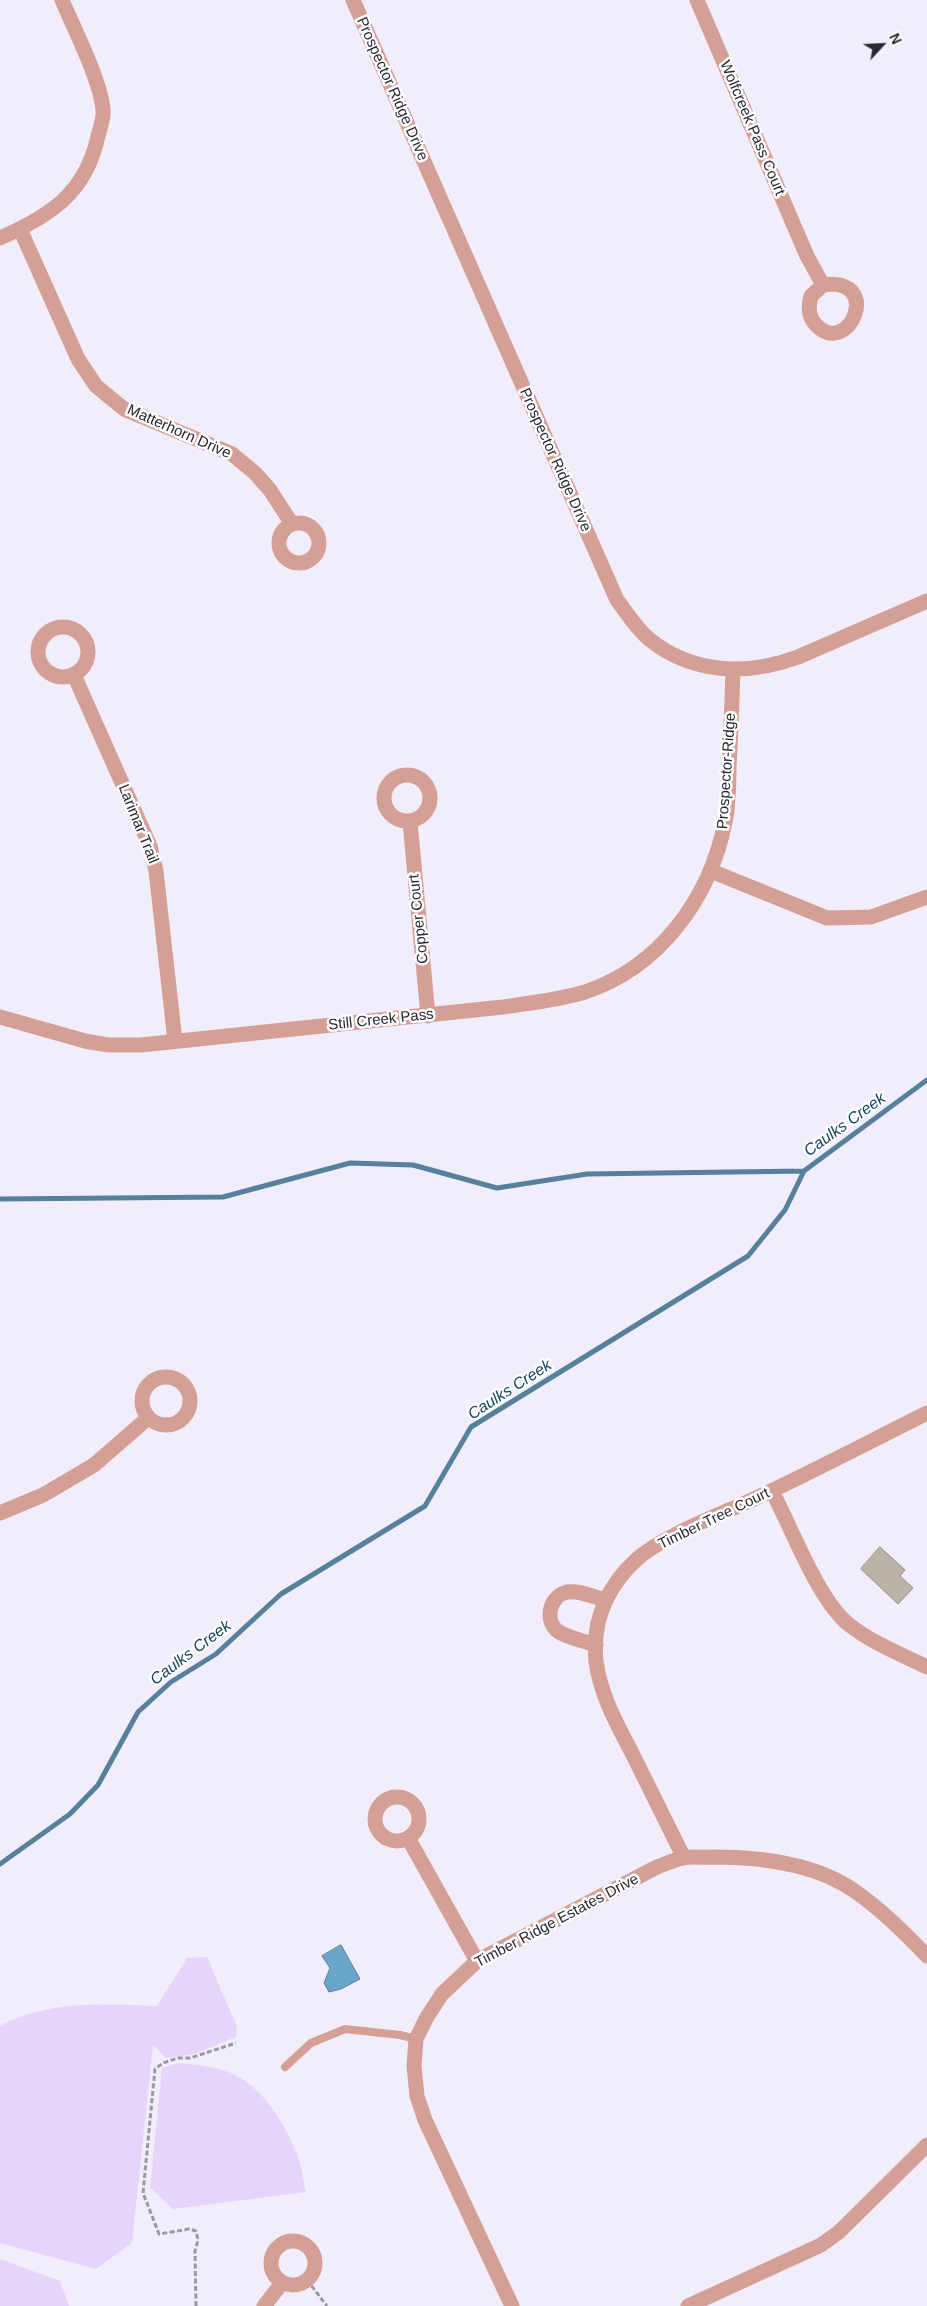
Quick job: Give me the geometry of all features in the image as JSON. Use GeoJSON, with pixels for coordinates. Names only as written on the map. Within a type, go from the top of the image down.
{"type":"FeatureCollection","features":[{"type":"Feature","properties":{"kind":"street"},"geometry":{"type":"LineString","coordinates":[[0,238],[20,229],[58,206],[75,190],[95,153],[104,112],[99,90],[62,0]]}},
{"type":"Feature","properties":{"kind":"street","name":"Prospector Ridge Drive"},"geometry":{"type":"LineString","coordinates":[[352,0],[617,600],[648,638],[669,653],[698,664],[733,670],[756,669],[778,665],[927,601]]}},
{"type":"Feature","properties":{"kind":"street","name":"Wolfcreek Pass Court"},"geometry":{"type":"LineString","coordinates":[[697,0],[807,256],[823,285]]}},
{"type":"Feature","properties":{"kind":"street","name":"Matterhorn Drive"},"geometry":{"type":"LineString","coordinates":[[20,229],[78,359],[96,386],[124,409],[232,454],[270,490],[292,524]]}},
{"type":"Feature","properties":{"kind":"street","name":"Prospector-Ridge"},"geometry":{"type":"LineString","coordinates":[[711,871],[726,820],[733,670]]}},
{"type":"Feature","properties":{"kind":"street","name":"Larimar Trail"},"geometry":{"type":"LineString","coordinates":[[74,675],[150,846],[154,863],[175,1041]]}},
{"type":"Feature","properties":{"kind":"street","name":"Copper Court"},"geometry":{"type":"LineString","coordinates":[[410,822],[428,1016]]}},
{"type":"Feature","properties":{"kind":"street"},"geometry":{"type":"LineString","coordinates":[[711,871],[827,918],[871,918],[927,897]]}},
{"type":"Feature","properties":{"kind":"street","name":"Still Creek Pass"},"geometry":{"type":"LineString","coordinates":[[0,1017],[85,1041],[108,1045],[141,1046],[428,1016],[558,1000],[607,983],[631,969],[670,936],[701,894],[711,871]]}},
{"type":"Feature","properties":{"kind":"street","name":"Timber Tree Court"},"geometry":{"type":"LineString","coordinates":[[684,1858],[613,1714],[602,1686],[596,1662],[596,1645],[599,1613],[605,1600],[621,1576],[638,1559],[660,1543],[772,1491],[927,1413]]}},
{"type":"Feature","properties":{"kind":"street"},"geometry":{"type":"LineString","coordinates":[[0,1513],[42,1495],[94,1465],[148,1418]]}},
{"type":"Feature","properties":{"kind":"street"},"geometry":{"type":"LineString","coordinates":[[772,1491],[819,1584],[847,1623],[886,1647],[927,1667]]}},
{"type":"Feature","properties":{"kind":"street"},"geometry":{"type":"LineString","coordinates":[[596,1645],[558,1631],[550,1619],[550,1611],[555,1599],[569,1592],[576,1592],[605,1600]]}},
{"type":"Feature","properties":{"kind":"street"},"geometry":{"type":"LineString","coordinates":[[408,1838],[477,1961]]}},
{"type":"Feature","properties":{"kind":"street","name":"Timber Ridge Estates Drive"},"geometry":{"type":"LineString","coordinates":[[512,2306],[425,2120],[417,2096],[414,2066],[416,2039],[442,1994],[477,1961],[657,1867],[684,1858],[769,1860],[822,1874],[855,1891],[887,1916],[927,1956]]}},
{"type":"Feature","properties":{"kind":"street"},"geometry":{"type":"LineString","coordinates":[[688,2306],[821,2245],[839,2232],[927,2145]]}},
{"type":"Feature","properties":{"kind":"street"},"geometry":{"type":"LineString","coordinates":[[292,2241],[300,2242],[312,2251],[315,2267],[307,2280],[301,2284],[290,2286],[282,2283],[273,2273],[271,2258],[280,2245],[292,2241]]}},
{"type":"Feature","properties":{"kind":"street"},"geometry":{"type":"LineString","coordinates":[[264,2306],[282,2283]]}},
{"type":"Feature","properties":{"kind":"lane"},"geometry":{"type":"LineString","coordinates":[[285,2066],[311,2043],[345,2029],[400,2035],[416,2039]]}},
{"type":"Feature","properties":{"kind":"path"},"geometry":{"type":"LineString","coordinates":[[196,2306],[195,2252],[198,2240],[196,2232],[189,2229],[160,2234],[143,2193],[155,2069],[163,2063],[178,2058],[190,2058],[236,2042]]}},
{"type":"Feature","properties":{"kind":"path"},"geometry":{"type":"LineString","coordinates":[[307,2280],[327,2306]]}},
{"type":"Feature","properties":{"kind":"shaded area"},"geometry":{"type":"Polygon","coordinates":[[[207,1957],[237,2027],[236,2037],[194,2054],[166,2058],[153,2045],[132,2243],[96,2269],[0,2243],[0,2026],[38,2012],[57,2008],[96,2005],[157,2006],[187,1958],[207,1957]]]}},
{"type":"Feature","properties":{"kind":"shaded area"},"geometry":{"type":"Polygon","coordinates":[[[179,2063],[212,2067],[231,2073],[243,2079],[263,2097],[272,2108],[292,2142],[300,2163],[306,2192],[173,2209],[150,2188],[162,2068],[179,2063]]]}},
{"type":"Feature","properties":{"kind":"shaded area"},"geometry":{"type":"Polygon","coordinates":[[[0,2259],[60,2281],[69,2306],[0,2306],[0,2259]]]}},
{"type":"Feature","properties":{"kind":"water"},"geometry":{"type":"Polygon","coordinates":[[[341,1945],[360,1979],[341,1989],[329,1992],[324,1983],[330,1968],[322,1956],[341,1945]]]}},
{"type":"Feature","properties":{"kind":"building"},"geometry":{"type":"Polygon","coordinates":[[[880,1547],[905,1570],[900,1576],[913,1588],[898,1604],[861,1569],[880,1547]]]}},
{"type":"Feature","properties":{"kind":"waterway","name":"Caulks Creek"},"geometry":{"type":"LineString","coordinates":[[0,1864],[70,1814],[98,1785],[138,1712],[171,1682],[216,1654],[281,1594],[425,1506],[471,1427],[748,1256],[785,1210],[804,1171],[927,1080]]}},
{"type":"Feature","properties":{"kind":"waterway"},"geometry":{"type":"LineString","coordinates":[[0,1199],[223,1197],[350,1163],[413,1165],[497,1188],[587,1174],[804,1171]]}}]}
